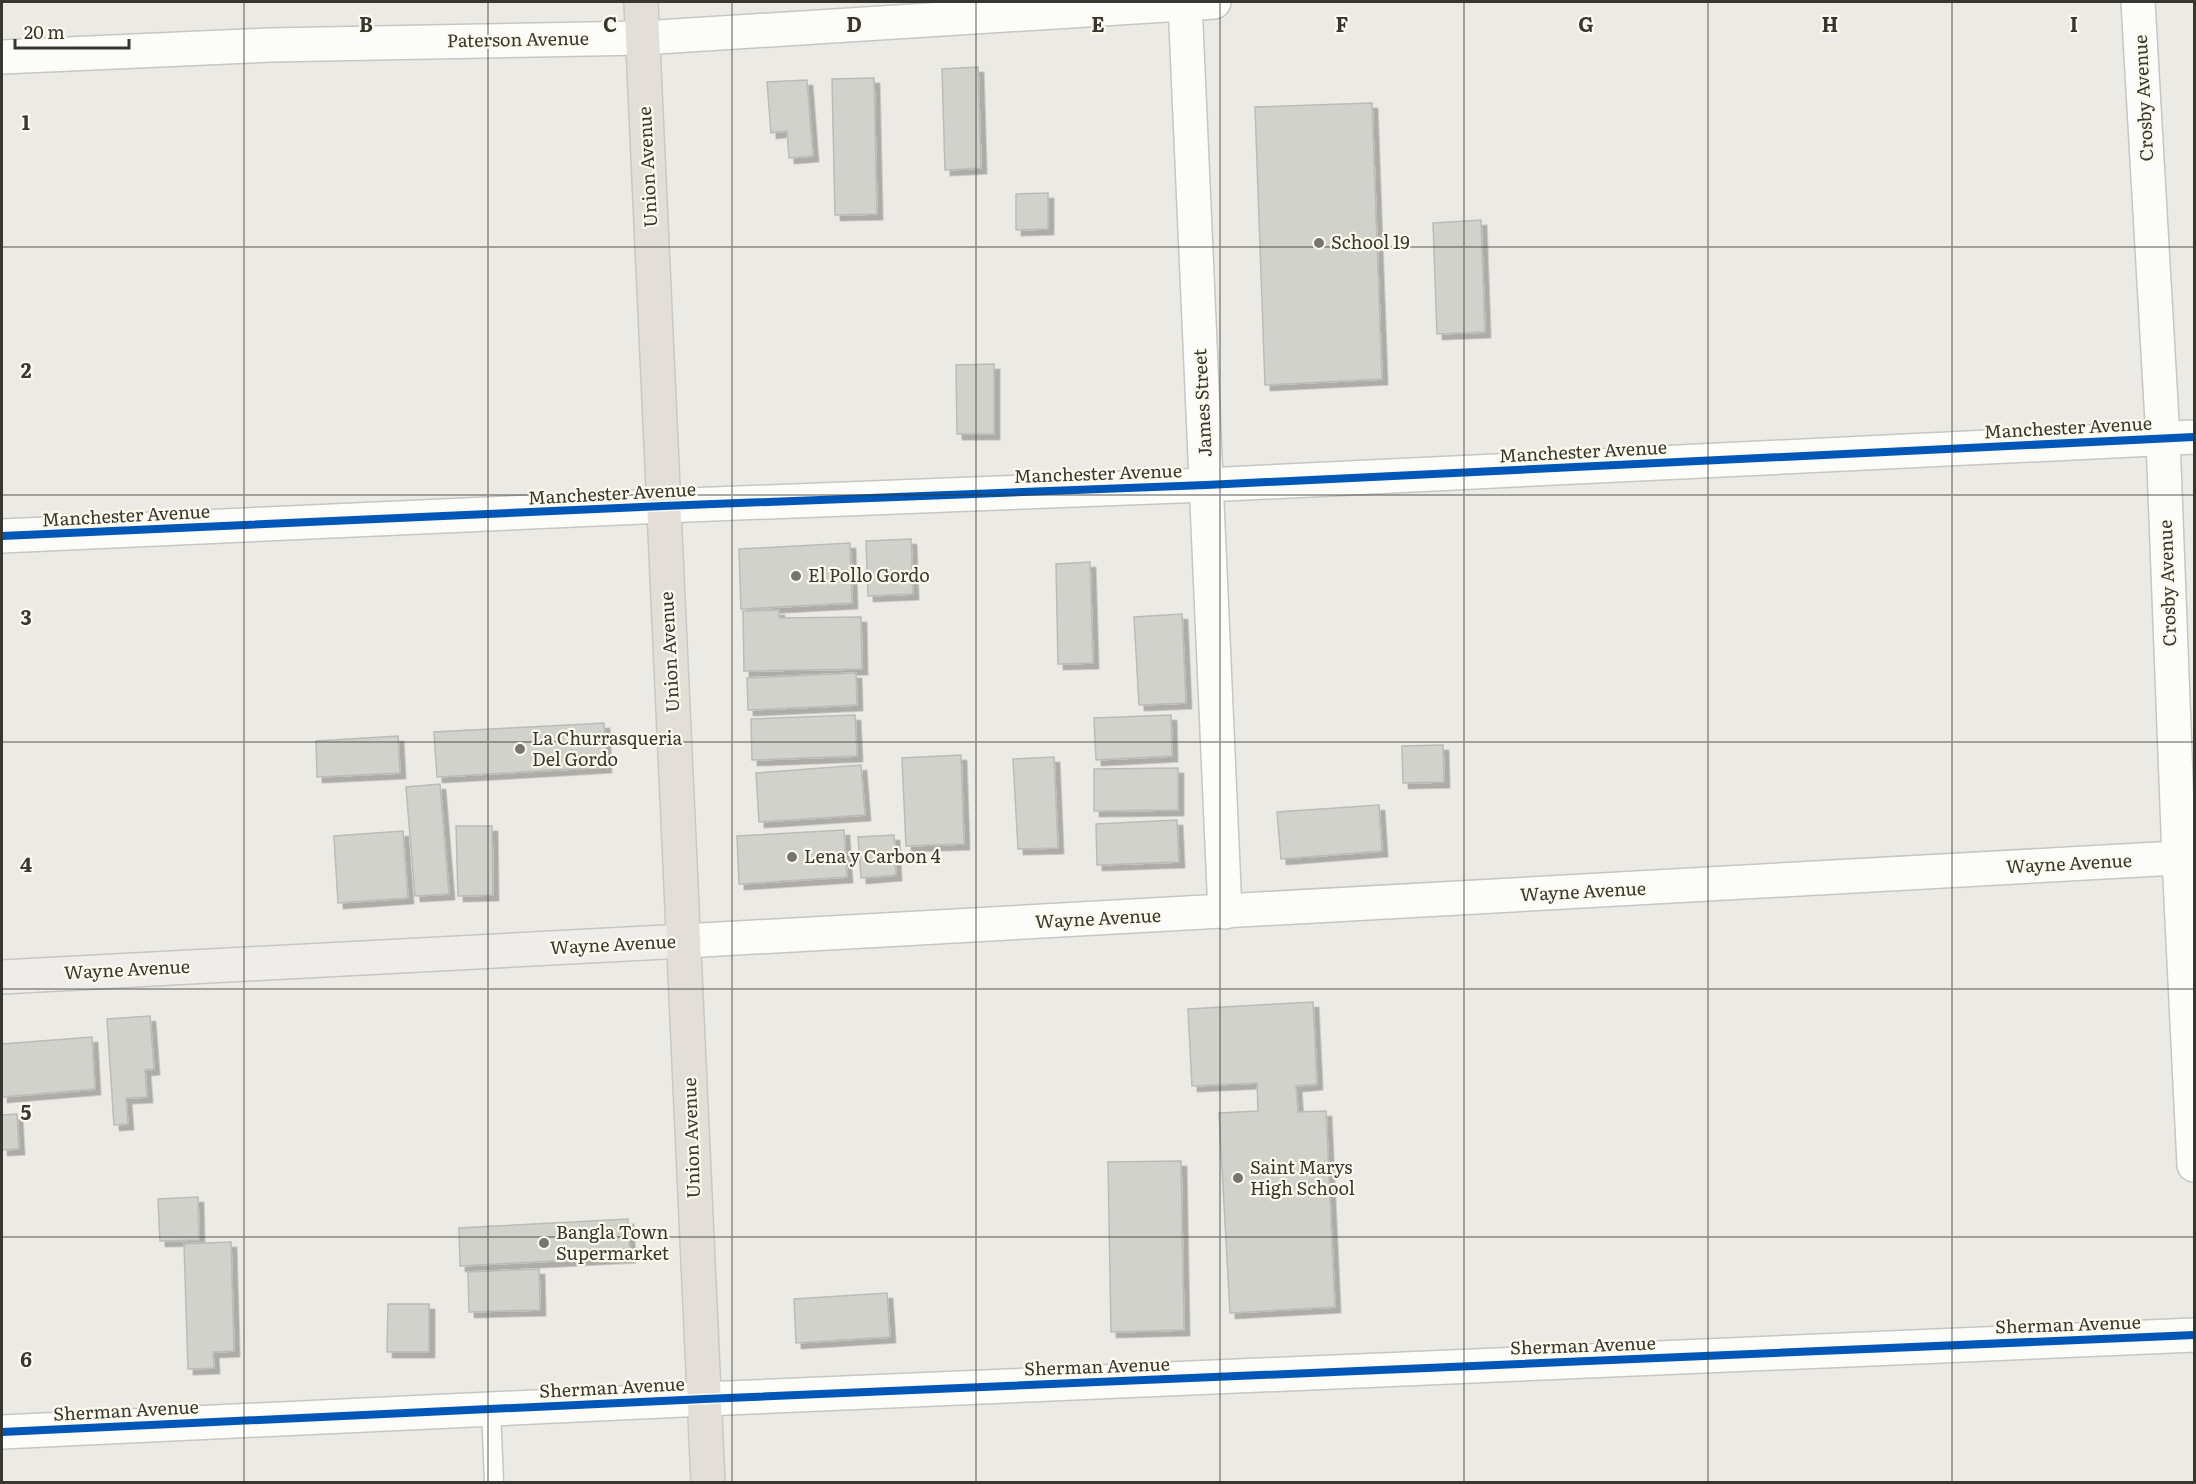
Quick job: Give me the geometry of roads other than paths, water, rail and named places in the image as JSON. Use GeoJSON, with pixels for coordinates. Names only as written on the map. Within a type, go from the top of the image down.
{"type":"FeatureCollection","features":[{"type":"Feature","properties":{"kind":"main road","name":"Union Avenue"},"geometry":{"type":"LineString","coordinates":[[641,2],[708,1482]]}},
{"type":"Feature","properties":{"kind":"main road","name":"Wayne Avenue"},"geometry":{"type":"LineString","coordinates":[[2,977],[684,941]]}},
{"type":"Feature","properties":{"kind":"street","name":"Paterson Avenue"},"geometry":{"type":"LineString","coordinates":[[2,57],[270,45],[642,38],[1195,2]]}},
{"type":"Feature","properties":{"kind":"street","name":"James Street"},"geometry":{"type":"LineString","coordinates":[[1195,2],[1206,485],[1225,912]]}},
{"type":"Feature","properties":{"kind":"street","name":"Crosby Avenue"},"geometry":{"type":"LineString","coordinates":[[2138,2],[2179,438],[2194,1165]]}},
{"type":"Feature","properties":{"kind":"street","name":"Manchester Avenue"},"geometry":{"type":"LineString","coordinates":[[2,536],[663,506],[1206,485],[2179,438]]}},
{"type":"Feature","properties":{"kind":"street","name":"Wayne Avenue"},"geometry":{"type":"LineString","coordinates":[[684,941],[2187,857]]}},
{"type":"Feature","properties":{"kind":"street","name":"Sherman Avenue"},"geometry":{"type":"LineString","coordinates":[[2,1432],[491,1408],[2194,1335]]}},
{"type":"Feature","properties":{"kind":"lane"},"geometry":{"type":"LineString","coordinates":[[491,1408],[494,1482]]}},
{"type":"Feature","properties":{"kind":"place","name":"School 19"},"geometry":{"type":"Point","coordinates":[1319,243]}},
{"type":"Feature","properties":{"kind":"place","name":"El Pollo Gordo"},"geometry":{"type":"Point","coordinates":[796,576]}},
{"type":"Feature","properties":{"kind":"place","name":"La Churrasqueria Del Gordo"},"geometry":{"type":"Point","coordinates":[520,749]}},
{"type":"Feature","properties":{"kind":"place","name":"Lena y Carbon 4"},"geometry":{"type":"Point","coordinates":[792,857]}},
{"type":"Feature","properties":{"kind":"place","name":"Saint Marys High School"},"geometry":{"type":"Point","coordinates":[1238,1178]}},
{"type":"Feature","properties":{"kind":"place","name":"Bangla Town Supermarket"},"geometry":{"type":"Point","coordinates":[544,1243]}}]}
